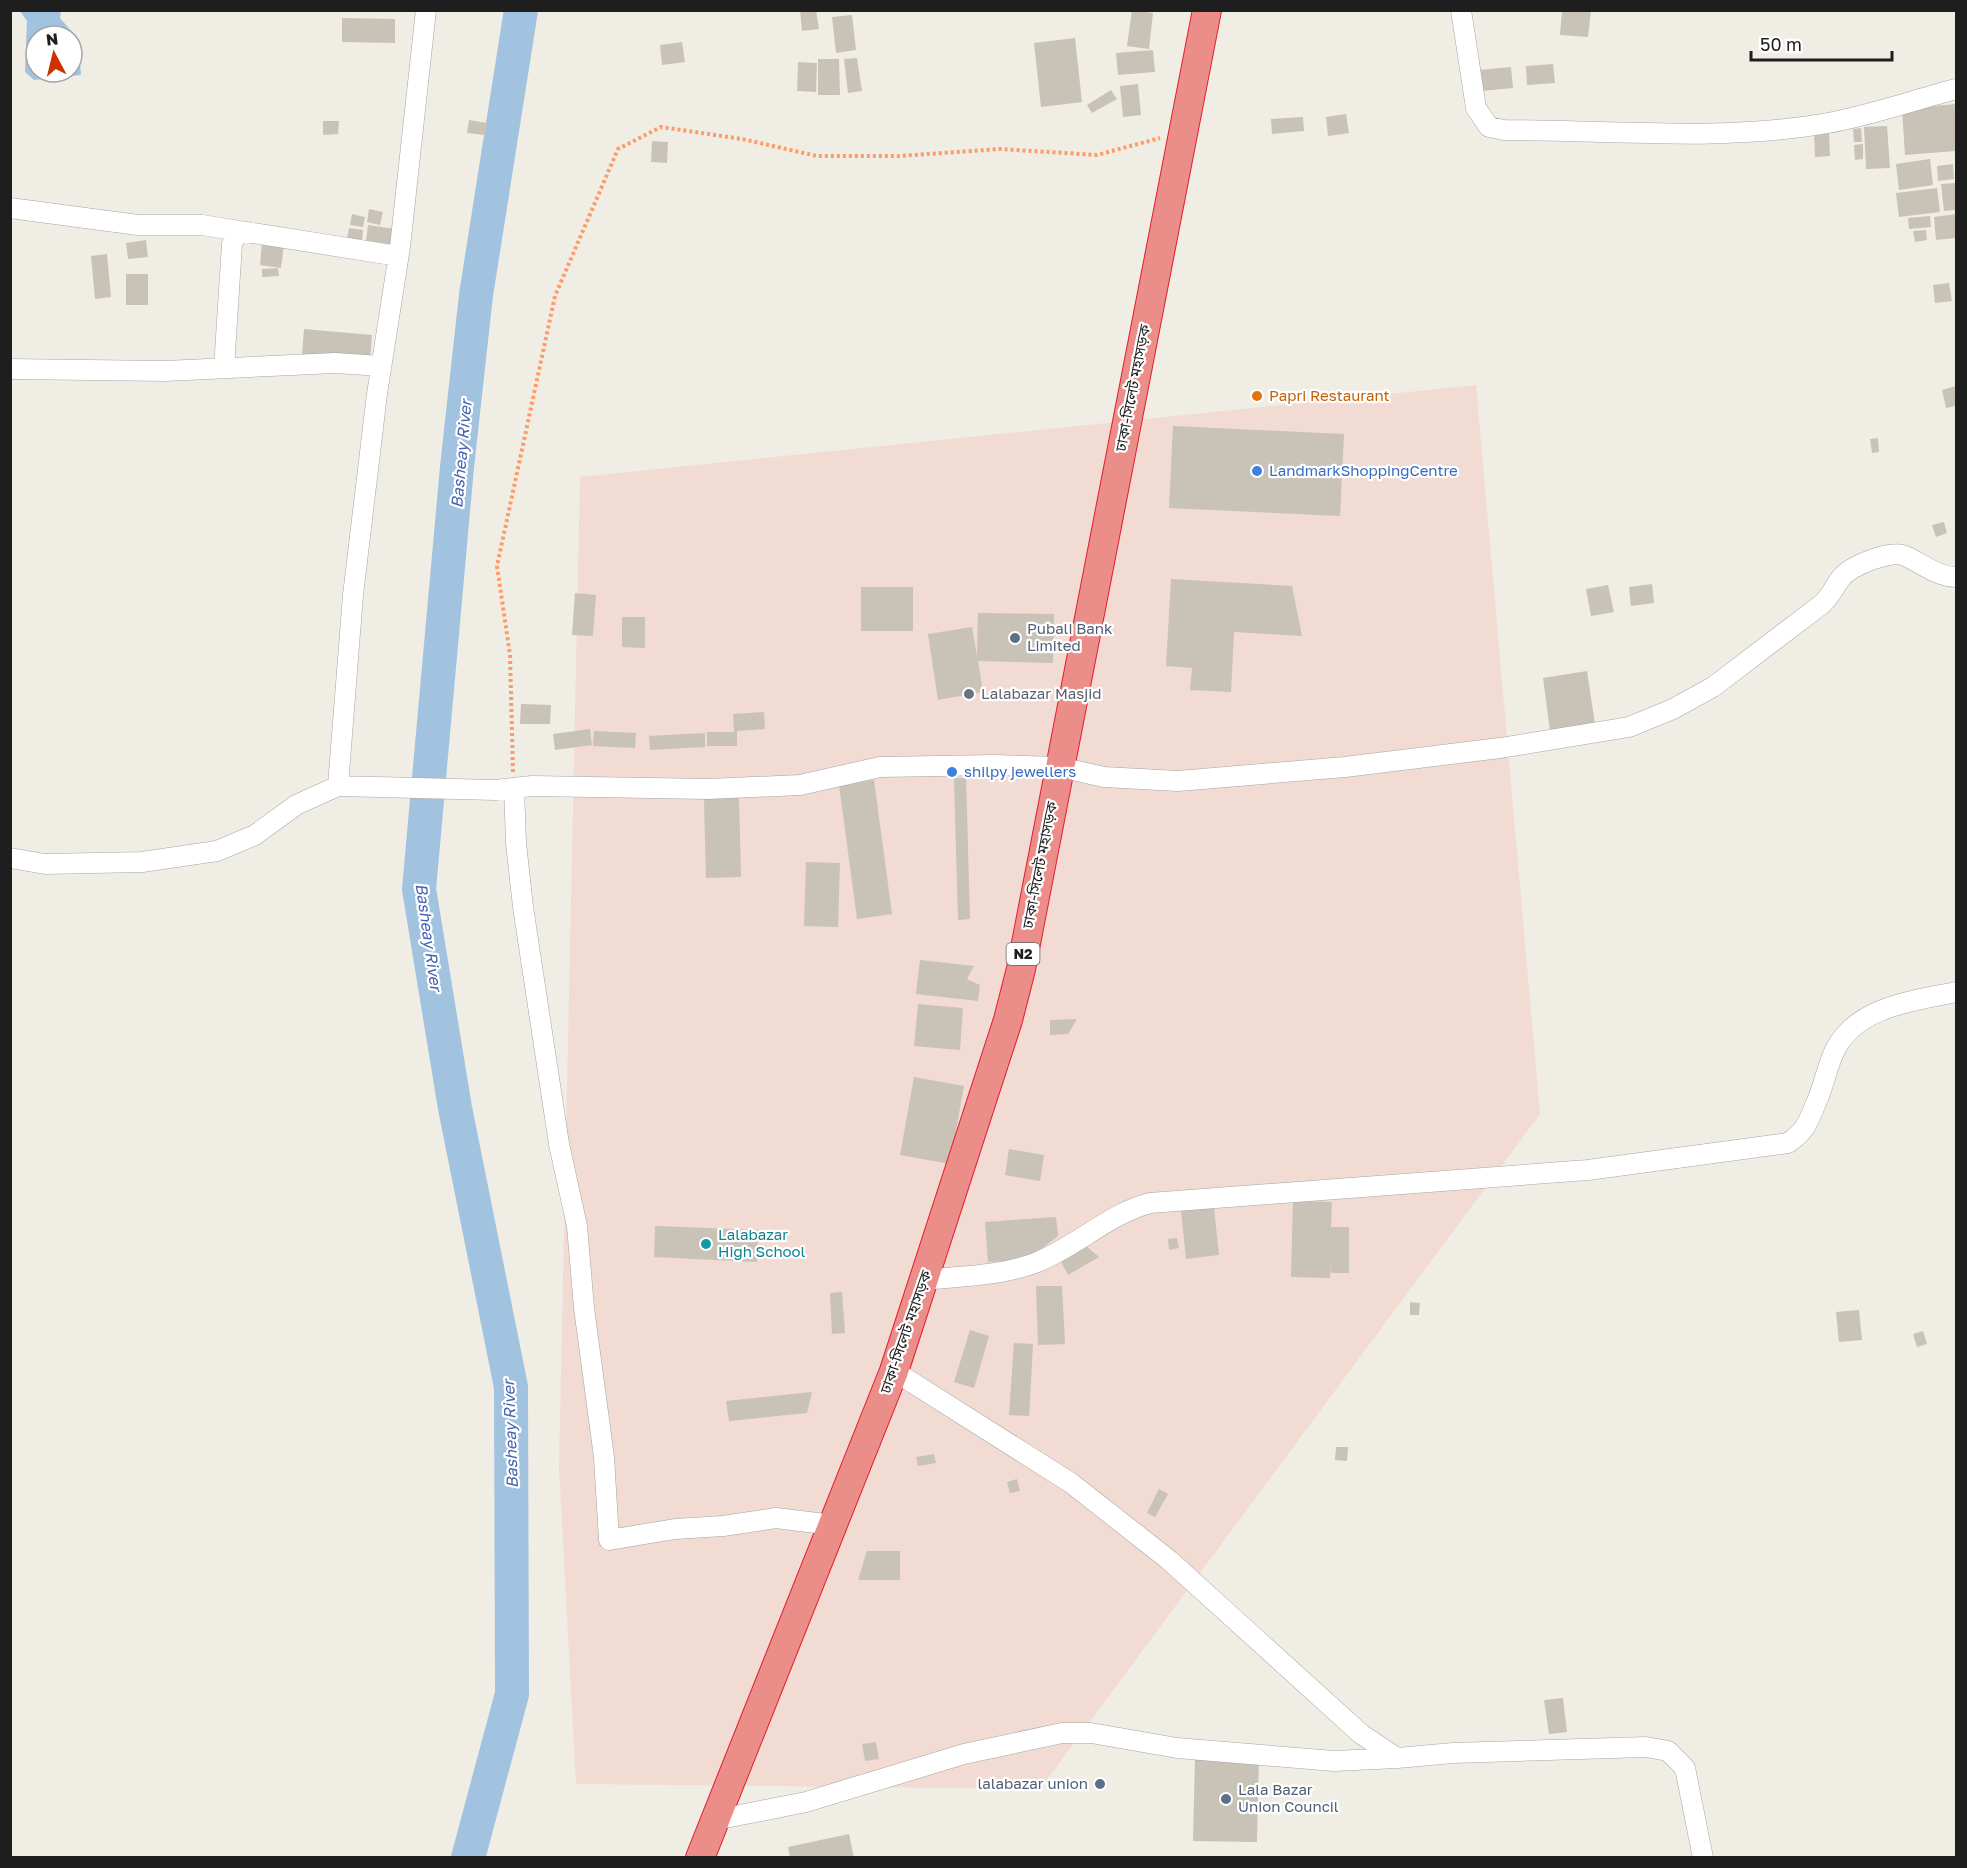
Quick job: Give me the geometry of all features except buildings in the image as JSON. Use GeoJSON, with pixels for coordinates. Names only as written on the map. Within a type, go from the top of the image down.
{"type":"FeatureCollection","features":[{"type":"Feature","properties":{"kind":"highway","name":"ঢাকা-সিলেট মহাসড়ক"},"geometry":{"type":"LineString","coordinates":[[700,1857],[894,1371],[1008,1020],[1021,969],[1207,10]]}},
{"type":"Feature","properties":{"kind":"street"},"geometry":{"type":"LineString","coordinates":[[338,786],[353,595],[381,366],[398,256],[426,10]]}},
{"type":"Feature","properties":{"kind":"street"},"geometry":{"type":"LineString","coordinates":[[1461,10],[1476,108],[1489,127],[1504,130],[1711,134],[1756,131],[1829,123],[1956,89]]}},
{"type":"Feature","properties":{"kind":"street"},"geometry":{"type":"LineString","coordinates":[[10,208],[138,225],[202,225],[398,256]]}},
{"type":"Feature","properties":{"kind":"street"},"geometry":{"type":"LineString","coordinates":[[224,368],[232,244],[237,234],[248,232]]}},
{"type":"Feature","properties":{"kind":"street"},"geometry":{"type":"LineString","coordinates":[[10,369],[165,371],[335,363],[381,366]]}},
{"type":"Feature","properties":{"kind":"street"},"geometry":{"type":"LineString","coordinates":[[10,858],[45,864],[132,862],[180,858],[217,851],[255,835],[296,805],[338,786],[708,789],[788,786],[880,766],[1059,767],[1104,777],[1178,781],[1404,761],[1629,727],[1673,709],[1713,687],[1822,604],[1835,592],[1842,576],[1880,556],[1903,555],[1943,575],[1956,577]]}},
{"type":"Feature","properties":{"kind":"street"},"geometry":{"type":"LineString","coordinates":[[504,789],[516,843],[523,907],[559,1144],[577,1226],[584,1308],[604,1457],[609,1540],[675,1529],[723,1526],[776,1518],[832,1525]]}},
{"type":"Feature","properties":{"kind":"street"},"geometry":{"type":"LineString","coordinates":[[925,1280],[991,1274],[1035,1263],[1066,1247],[1126,1209],[1150,1203],[1588,1170],[1788,1143],[1803,1133],[1835,1050],[1848,1032],[1865,1017],[1908,1002],[1956,992]]}},
{"type":"Feature","properties":{"kind":"street"},"geometry":{"type":"LineString","coordinates":[[894,1371],[1071,1483],[1169,1560],[1361,1734],[1397,1758]]}},
{"type":"Feature","properties":{"kind":"street"},"geometry":{"type":"LineString","coordinates":[[715,1820],[806,1802],[964,1754],[1062,1733],[1091,1733],[1177,1748],[1334,1761],[1453,1753],[1635,1747],[1668,1751],[1685,1768],[1703,1857]]}},
{"type":"Feature","properties":{"kind":"path"},"geometry":{"type":"LineString","coordinates":[[504,789],[510,655],[497,566],[555,296],[618,149],[662,127],[742,139],[818,156],[898,156],[1000,149],[1098,155],[1184,131]]}},
{"type":"Feature","properties":{"kind":"shaded area"},"geometry":{"type":"Polygon","coordinates":[[[1476,385],[1540,1114],[1040,1789],[576,1784],[559,1467],[580,477],[1476,385]]]}},
{"type":"Feature","properties":{"kind":"water"},"geometry":{"type":"Polygon","coordinates":[[[20,11],[61,11],[60,18],[65,24],[27,24],[20,11]]]}},
{"type":"Feature","properties":{"kind":"waterway","name":"Basheay River"},"geometry":{"type":"LineString","coordinates":[[468,1858],[512,1694],[511,1387],[455,1108],[419,889],[457,467],[476,295],[521,10]]}},
{"type":"Feature","properties":{"kind":"place","name":"Papri Restaurant"},"geometry":{"type":"Point","coordinates":[1257,396]}},
{"type":"Feature","properties":{"kind":"place","name":"LandmarkShoppingCentre"},"geometry":{"type":"Point","coordinates":[1257,471]}},
{"type":"Feature","properties":{"kind":"place","name":"Pubali Bank Limited"},"geometry":{"type":"Point","coordinates":[1015,638]}},
{"type":"Feature","properties":{"kind":"place","name":"Lalabazar Masjid"},"geometry":{"type":"Point","coordinates":[969,694]}},
{"type":"Feature","properties":{"kind":"place","name":"shilpy jewellers"},"geometry":{"type":"Point","coordinates":[952,772]}},
{"type":"Feature","properties":{"kind":"place","name":"Lalabazar High School"},"geometry":{"type":"Point","coordinates":[706,1244]}},
{"type":"Feature","properties":{"kind":"place","name":"lalabazar union"},"geometry":{"type":"Point","coordinates":[1100,1784]}},
{"type":"Feature","properties":{"kind":"place","name":"Lala Bazar Union Council"},"geometry":{"type":"Point","coordinates":[1226,1799]}}]}
